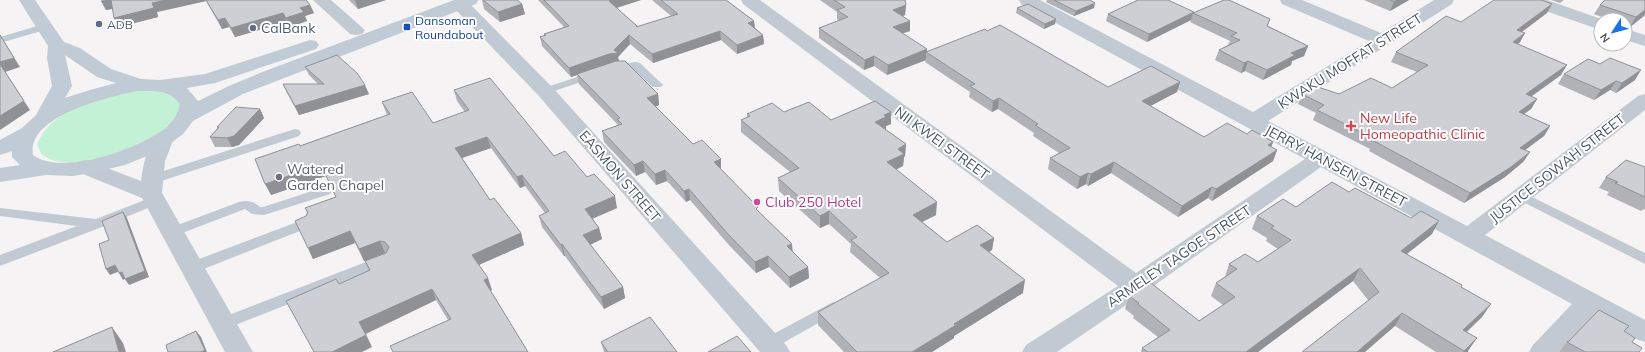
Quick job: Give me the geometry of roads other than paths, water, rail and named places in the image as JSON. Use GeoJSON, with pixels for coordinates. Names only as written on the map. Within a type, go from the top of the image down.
{"type":"FeatureCollection","features":[{"type":"Feature","properties":{"kind":"main road"},"geometry":{"type":"LineString","coordinates":[[27,0],[57,46],[74,52],[104,73],[138,85]]}},
{"type":"Feature","properties":{"kind":"main road"},"geometry":{"type":"LineString","coordinates":[[0,149],[65,106],[89,96],[114,89],[138,85],[159,85],[208,78],[356,30],[456,1]]}},
{"type":"Feature","properties":{"kind":"main road"},"geometry":{"type":"LineString","coordinates":[[0,175],[46,168],[66,169],[106,164],[133,154],[164,138],[175,130],[186,117],[206,104],[456,1]]}},
{"type":"Feature","properties":{"kind":"main road"},"geometry":{"type":"LineString","coordinates":[[46,168],[35,165],[23,157],[22,146],[62,86],[56,58],[57,46]]}},
{"type":"Feature","properties":{"kind":"main road"},"geometry":{"type":"LineString","coordinates":[[159,85],[176,89],[186,96],[190,105],[186,117]]}},
{"type":"Feature","properties":{"kind":"street"},"geometry":{"type":"LineString","coordinates":[[321,0],[356,30]]}},
{"type":"Feature","properties":{"kind":"street","name":"NII KWEI STREET"},"geometry":{"type":"LineString","coordinates":[[749,0],[1136,286]]}},
{"type":"Feature","properties":{"kind":"street","name":"JERRY HANSEN STREET"},"geometry":{"type":"LineString","coordinates":[[1027,0],[1320,158],[1469,236],[1589,303],[1645,332]]}},
{"type":"Feature","properties":{"kind":"street"},"geometry":{"type":"LineString","coordinates":[[1288,0],[1383,40]]}},
{"type":"Feature","properties":{"kind":"street","name":"KWAKU MOFFAT STREET"},"geometry":{"type":"LineString","coordinates":[[1253,121],[1446,0]]}},
{"type":"Feature","properties":{"kind":"street"},"geometry":{"type":"LineString","coordinates":[[1531,0],[1593,22]]}},
{"type":"Feature","properties":{"kind":"street","name":"EASMON STREET"},"geometry":{"type":"LineString","coordinates":[[456,1],[545,91],[772,348]]}},
{"type":"Feature","properties":{"kind":"street"},"geometry":{"type":"LineString","coordinates":[[1633,37],[1645,42]]}},
{"type":"Feature","properties":{"kind":"street","name":"JUSTICE SOWAH STREET"},"geometry":{"type":"LineString","coordinates":[[1469,236],[1645,100]]}},
{"type":"Feature","properties":{"kind":"street"},"geometry":{"type":"LineString","coordinates":[[164,138],[154,161],[153,191],[191,268],[239,352]]}},
{"type":"Feature","properties":{"kind":"street","name":"ARMELEY TAGOE STREET"},"geometry":{"type":"LineString","coordinates":[[1036,352],[1136,286],[1320,158]]}},
{"type":"Feature","properties":{"kind":"street"},"geometry":{"type":"LineString","coordinates":[[86,167],[153,191]]}},
{"type":"Feature","properties":{"kind":"street"},"geometry":{"type":"LineString","coordinates":[[1543,352],[1589,303]]}},
{"type":"Feature","properties":{"kind":"lane"},"geometry":{"type":"LineString","coordinates":[[0,40],[44,27]]}},
{"type":"Feature","properties":{"kind":"lane"},"geometry":{"type":"LineString","coordinates":[[545,91],[615,67],[628,65],[636,65],[657,85]]}},
{"type":"Feature","properties":{"kind":"lane"},"geometry":{"type":"LineString","coordinates":[[0,261],[97,224],[153,191],[295,134]]}},
{"type":"Feature","properties":{"kind":"lane"},"geometry":{"type":"LineString","coordinates":[[172,232],[244,205],[250,205],[257,211],[264,211],[325,191]]}},
{"type":"Feature","properties":{"kind":"lane"},"geometry":{"type":"LineString","coordinates":[[1522,196],[1645,259]]}},
{"type":"Feature","properties":{"kind":"lane"},"geometry":{"type":"LineString","coordinates":[[0,212],[97,224]]}},
{"type":"Feature","properties":{"kind":"lane"},"geometry":{"type":"LineString","coordinates":[[191,268],[305,224]]}},
{"type":"Feature","properties":{"kind":"lane"},"geometry":{"type":"LineString","coordinates":[[222,324],[385,259]]}},
{"type":"Feature","properties":{"kind":"lane"},"geometry":{"type":"LineString","coordinates":[[772,348],[849,299]]}},
{"type":"Feature","properties":{"kind":"place","name":"ADB"},"geometry":{"type":"Point","coordinates":[99,24]}},
{"type":"Feature","properties":{"kind":"place","name":"Dansoman Roundabout"},"geometry":{"type":"Point","coordinates":[407,27]}},
{"type":"Feature","properties":{"kind":"place","name":"CalBank"},"geometry":{"type":"Point","coordinates":[253,28]}},
{"type":"Feature","properties":{"kind":"place","name":"New Life Homeopathic Clinic"},"geometry":{"type":"Point","coordinates":[1351,126]}},
{"type":"Feature","properties":{"kind":"place","name":"Watered Garden Chapel"},"geometry":{"type":"Point","coordinates":[279,177]}},
{"type":"Feature","properties":{"kind":"place","name":"Club 250 Hotel"},"geometry":{"type":"Point","coordinates":[757,202]}}]}
